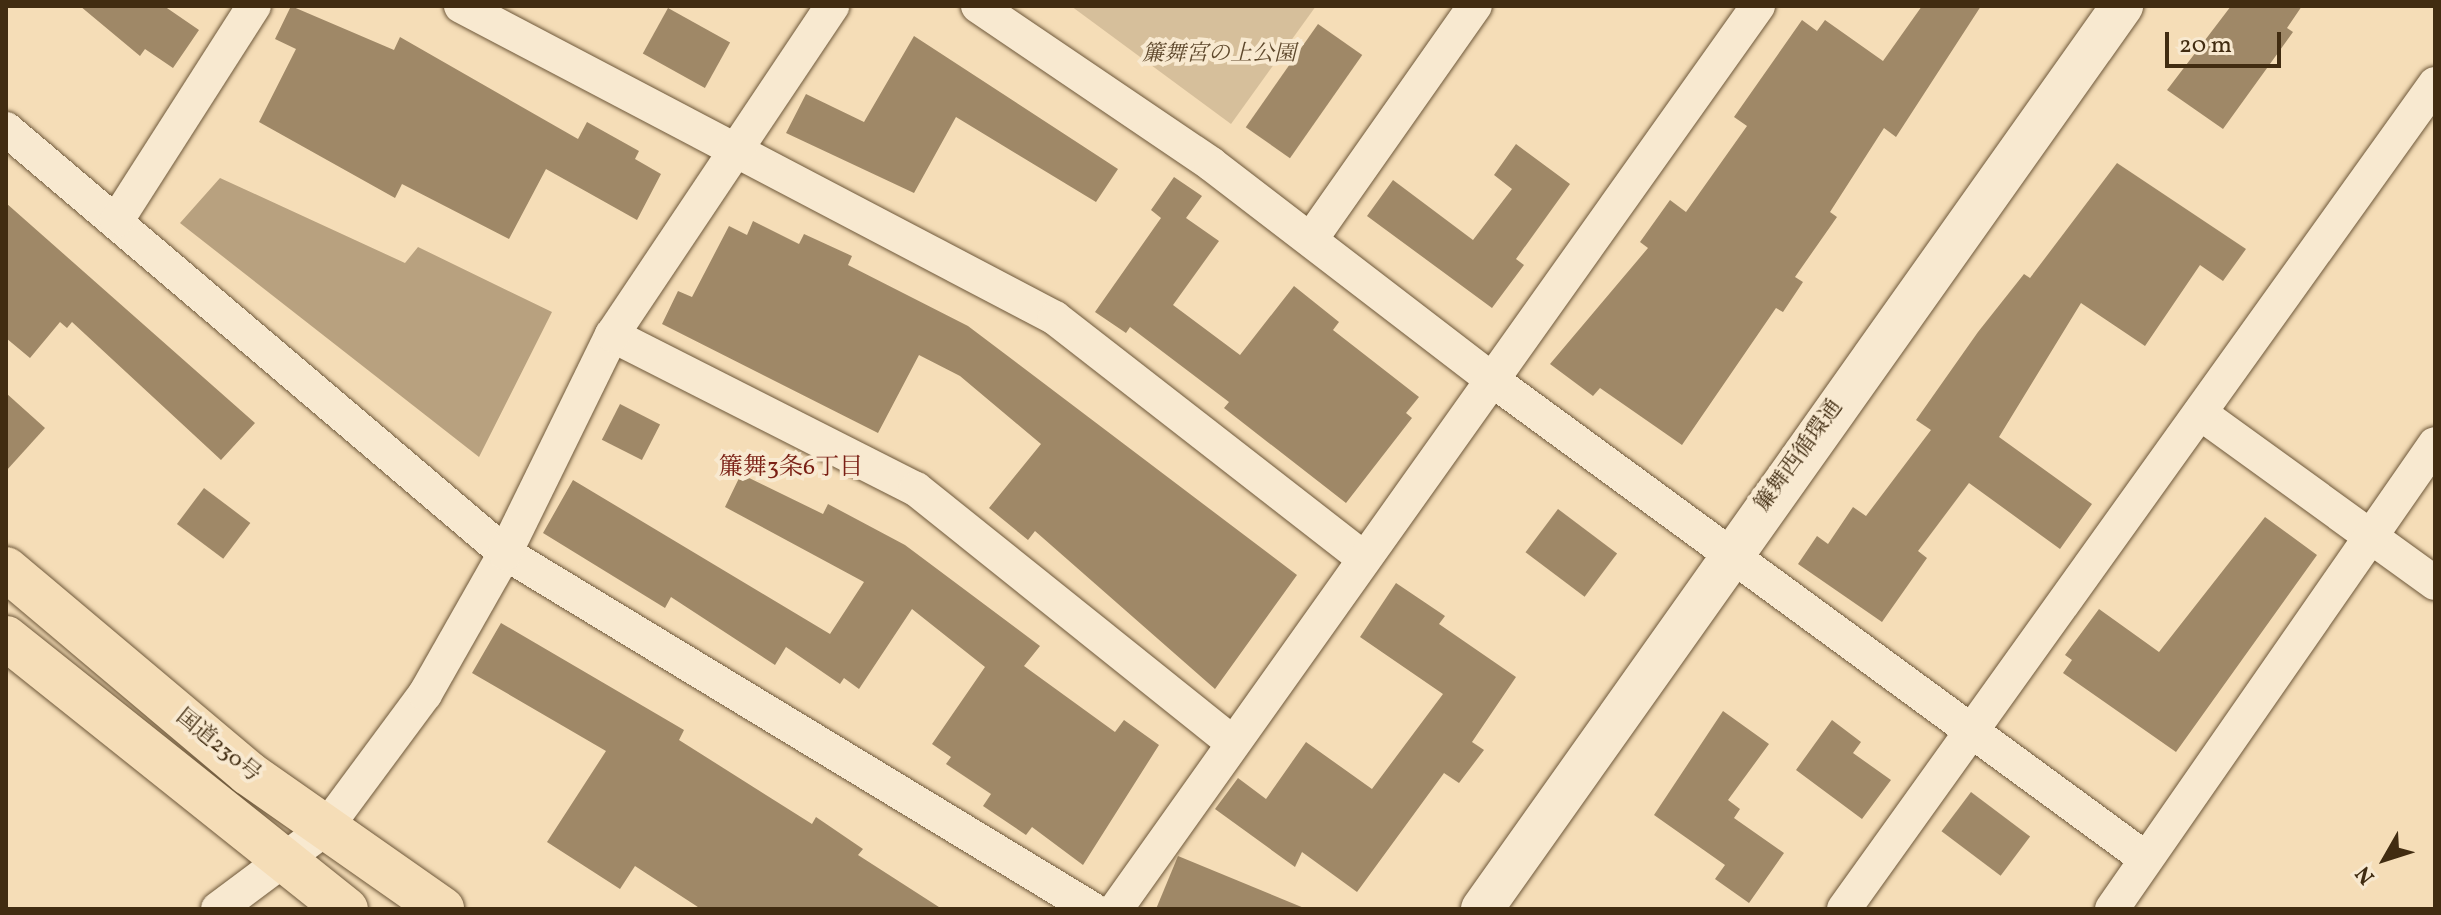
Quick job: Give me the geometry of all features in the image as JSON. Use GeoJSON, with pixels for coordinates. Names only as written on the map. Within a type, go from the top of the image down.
{"type":"FeatureCollection","features":[{"type":"Feature","properties":{"kind":"highway","name":"国道230号"},"geometry":{"type":"LineString","coordinates":[[6,569],[325,829],[442,909]]}},
{"type":"Feature","properties":{"kind":"highway"},"geometry":{"type":"LineString","coordinates":[[6,638],[282,862],[346,909]]}},
{"type":"Feature","properties":{"kind":"street"},"geometry":{"type":"LineString","coordinates":[[117,220],[254,6]]}},
{"type":"Feature","properties":{"kind":"street"},"geometry":{"type":"LineString","coordinates":[[461,6],[1055,318],[1363,558]]}},
{"type":"Feature","properties":{"kind":"street"},"geometry":{"type":"LineString","coordinates":[[218,909],[325,829],[425,694],[505,553],[612,335],[731,150],[832,6]]}},
{"type":"Feature","properties":{"kind":"street"},"geometry":{"type":"LineString","coordinates":[[978,6],[1094,80],[1311,239],[1495,382],[1976,730],[2145,858]]}},
{"type":"Feature","properties":{"kind":"street"},"geometry":{"type":"LineString","coordinates":[[1311,239],[1475,6]]}},
{"type":"Feature","properties":{"kind":"street"},"geometry":{"type":"LineString","coordinates":[[1116,909],[1363,558],[1495,382],[1758,6]]}},
{"type":"Feature","properties":{"kind":"street","name":"簾舞西循環通"},"geometry":{"type":"LineString","coordinates":[[1482,909],[1729,553],[2122,6]]}},
{"type":"Feature","properties":{"kind":"street"},"geometry":{"type":"LineString","coordinates":[[1844,909],[1976,730],[2435,84]]}},
{"type":"Feature","properties":{"kind":"street"},"geometry":{"type":"LineString","coordinates":[[6,129],[117,220],[505,553],[1092,909]]}},
{"type":"Feature","properties":{"kind":"street"},"geometry":{"type":"LineString","coordinates":[[612,335],[916,489],[1233,743]]}},
{"type":"Feature","properties":{"kind":"street"},"geometry":{"type":"LineString","coordinates":[[2200,413],[2435,583]]}},
{"type":"Feature","properties":{"kind":"street"},"geometry":{"type":"LineString","coordinates":[[2112,909],[2435,444]]}},
{"type":"Feature","properties":{"kind":"green space","name":"簾舞宮の上公園"},"geometry":{"type":"Polygon","coordinates":[[[1071,6],[1316,6],[1231,124],[1071,6]]]}},
{"type":"Feature","properties":{"kind":"shaded area"},"geometry":{"type":"Polygon","coordinates":[[[220,178],[405,263],[418,247],[552,312],[479,457],[180,223],[220,178]]]}},
{"type":"Feature","properties":{"kind":"building"},"geometry":{"type":"Polygon","coordinates":[[[80,6],[164,6],[199,30],[173,68],[145,49],[140,56],[80,6]]]}},
{"type":"Feature","properties":{"kind":"building"},"geometry":{"type":"Polygon","coordinates":[[[291,6],[394,50],[400,37],[578,139],[587,122],[639,151],[635,159],[661,174],[637,220],[546,169],[509,239],[402,184],[395,198],[259,122],[296,49],[275,39],[291,6]]]}},
{"type":"Feature","properties":{"kind":"building"},"geometry":{"type":"Polygon","coordinates":[[[1922,6],[1981,6],[1896,137],[1884,128],[1830,212],[1837,217],[1795,277],[1803,282],[1783,312],[1776,308],[1682,445],[1600,388],[1593,396],[1550,364],[1648,248],[1640,242],[1670,200],[1686,212],[1747,126],[1734,117],[1802,20],[1817,31],[1825,20],[1883,61],[1922,6]]]}},
{"type":"Feature","properties":{"kind":"building"},"geometry":{"type":"Polygon","coordinates":[[[2231,6],[2302,6],[2287,28],[2293,32],[2223,129],[2167,90],[2231,6]]]}},
{"type":"Feature","properties":{"kind":"building"},"geometry":{"type":"Polygon","coordinates":[[[668,8],[730,42],[705,88],[643,53],[668,8]]]}},
{"type":"Feature","properties":{"kind":"building"},"geometry":{"type":"Polygon","coordinates":[[[1318,24],[1362,55],[1290,158],[1246,127],[1318,24]]]}},
{"type":"Feature","properties":{"kind":"building"},"geometry":{"type":"Polygon","coordinates":[[[914,36],[1118,169],[1096,202],[956,117],[914,193],[786,133],[806,94],[864,122],[914,36]]]}},
{"type":"Feature","properties":{"kind":"building"},"geometry":{"type":"Polygon","coordinates":[[[1516,144],[1570,184],[1516,259],[1524,265],[1492,308],[1367,216],[1393,180],[1473,240],[1512,189],[1494,175],[1516,144]]]}},
{"type":"Feature","properties":{"kind":"building"},"geometry":{"type":"Polygon","coordinates":[[[2117,163],[2246,249],[2223,281],[2200,265],[2145,346],[2081,303],[1999,437],[2092,504],[2060,549],[1969,483],[1918,551],[1927,558],[1882,622],[1798,564],[1817,536],[1828,544],[1853,507],[1866,516],[1931,430],[1916,420],[1978,332],[2024,274],[2030,278],[2117,163]]]}},
{"type":"Feature","properties":{"kind":"building"},"geometry":{"type":"Polygon","coordinates":[[[1174,177],[1202,196],[1186,218],[1219,241],[1173,305],[1240,355],[1294,286],[1339,322],[1333,330],[1419,397],[1406,413],[1412,418],[1346,503],[1224,408],[1229,402],[1130,327],[1126,333],[1095,312],[1161,218],[1151,210],[1174,177]]]}},
{"type":"Feature","properties":{"kind":"building"},"geometry":{"type":"Polygon","coordinates":[[[6,203],[255,423],[221,460],[72,322],[67,328],[60,322],[30,358],[6,338],[6,203]]]}},
{"type":"Feature","properties":{"kind":"building"},"geometry":{"type":"Polygon","coordinates":[[[753,221],[799,244],[804,234],[852,256],[848,265],[968,326],[1297,575],[1215,689],[1035,531],[1028,540],[989,508],[1041,444],[960,376],[919,355],[878,433],[662,324],[678,291],[692,297],[729,226],[747,235],[753,221]]]}},
{"type":"Feature","properties":{"kind":"building"},"geometry":{"type":"Polygon","coordinates":[[[6,393],[45,428],[6,471],[6,393]]]}},
{"type":"Feature","properties":{"kind":"building"},"geometry":{"type":"Polygon","coordinates":[[[620,404],[660,424],[642,460],[602,440],[620,404]]]}},
{"type":"Feature","properties":{"kind":"building"},"geometry":{"type":"Polygon","coordinates":[[[741,474],[823,514],[828,504],[905,545],[1040,646],[1024,666],[1115,732],[1124,720],[1159,745],[1083,865],[1032,827],[1026,835],[983,806],[991,794],[946,764],[951,757],[932,744],[985,667],[912,609],[859,689],[844,678],[840,684],[786,647],[775,665],[671,597],[665,608],[543,533],[573,480],[830,634],[864,582],[725,507],[741,474]]]}},
{"type":"Feature","properties":{"kind":"building"},"geometry":{"type":"Polygon","coordinates":[[[204,488],[250,523],[223,559],[177,524],[204,488]]]}},
{"type":"Feature","properties":{"kind":"building"},"geometry":{"type":"Polygon","coordinates":[[[1558,509],[1617,554],[1585,597],[1526,552],[1558,509]]]}},
{"type":"Feature","properties":{"kind":"building"},"geometry":{"type":"Polygon","coordinates":[[[2265,517],[2317,555],[2176,752],[2063,673],[2072,660],[2065,655],[2099,609],[2159,652],[2265,517]]]}},
{"type":"Feature","properties":{"kind":"building"},"geometry":{"type":"Polygon","coordinates":[[[1396,583],[1445,616],[1439,624],[1516,677],[1472,742],[1484,750],[1459,783],[1444,773],[1357,892],[1302,852],[1295,867],[1215,809],[1238,778],[1266,799],[1306,742],[1372,789],[1443,694],[1360,637],[1396,583]]]}},
{"type":"Feature","properties":{"kind":"building"},"geometry":{"type":"Polygon","coordinates":[[[501,623],[684,730],[679,740],[812,824],[816,817],[863,849],[858,855],[942,909],[701,909],[635,866],[620,889],[547,842],[606,751],[472,673],[501,623]]]}},
{"type":"Feature","properties":{"kind":"building"},"geometry":{"type":"Polygon","coordinates":[[[1723,711],[1769,744],[1728,800],[1740,809],[1734,818],[1784,853],[1749,903],[1715,879],[1725,865],[1654,815],[1723,711]]]}},
{"type":"Feature","properties":{"kind":"building"},"geometry":{"type":"Polygon","coordinates":[[[1832,720],[1861,742],[1853,753],[1891,780],[1862,819],[1796,770],[1832,720]]]}},
{"type":"Feature","properties":{"kind":"building"},"geometry":{"type":"Polygon","coordinates":[[[1971,792],[2030,837],[2001,876],[1942,831],[1971,792]]]}},
{"type":"Feature","properties":{"kind":"building"},"geometry":{"type":"Polygon","coordinates":[[[1178,856],[1304,908],[1304,909],[1156,909],[1178,856]]]}},
{"type":"Feature","properties":{"kind":"district","name":"簾舞3条6丁目"},"geometry":{"type":"Point","coordinates":[791,469]}}]}
